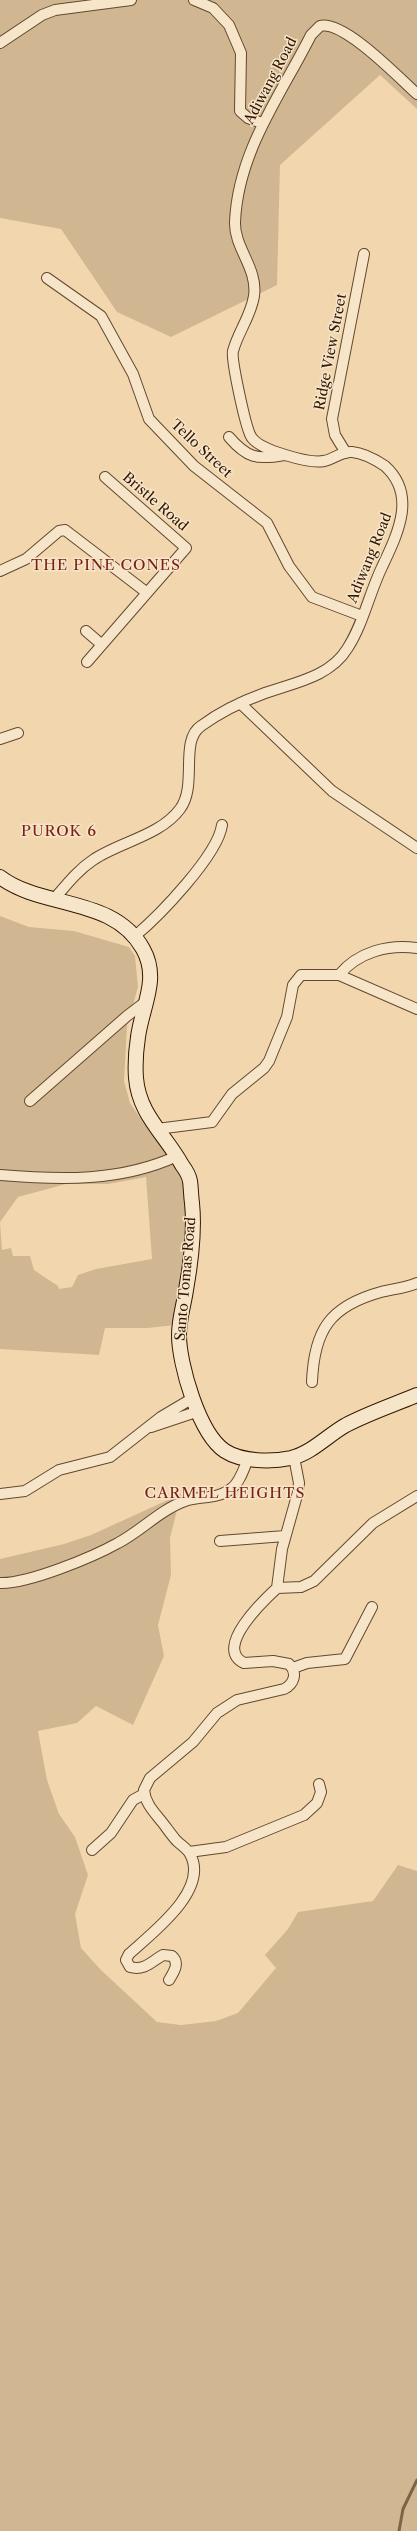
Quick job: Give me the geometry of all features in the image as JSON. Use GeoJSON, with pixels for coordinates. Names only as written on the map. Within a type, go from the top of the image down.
{"type":"FeatureCollection","features":[{"type":"Feature","properties":{"kind":"street"},"geometry":{"type":"LineString","coordinates":[[0,43],[42,15],[55,10],[131,0]]}},
{"type":"Feature","properties":{"kind":"street"},"geometry":{"type":"LineString","coordinates":[[194,0],[212,8],[229,25],[241,53],[240,111],[248,118],[262,123]]}},
{"type":"Feature","properties":{"kind":"street","name":"Adiwang Road"},"geometry":{"type":"LineString","coordinates":[[55,898],[80,869],[95,858],[160,826],[178,812],[187,797],[190,783],[190,748],[194,732],[240,703],[332,667],[345,654],[354,638],[381,569],[398,533],[405,506],[406,494],[401,481],[382,464],[364,455],[346,453],[326,461],[316,462],[286,455],[262,446],[252,439],[247,427],[232,356],[248,317],[254,293],[255,280],[236,235],[235,225],[248,162],[262,123],[311,35],[320,26],[326,24],[347,34],[389,67],[417,94]]}},
{"type":"Feature","properties":{"kind":"street","name":"Ridge View Street"},"geometry":{"type":"LineString","coordinates":[[346,453],[335,435],[332,419],[364,254]]}},
{"type":"Feature","properties":{"kind":"street","name":"Tello Street"},"geometry":{"type":"LineString","coordinates":[[47,278],[101,316],[133,374],[149,420],[194,466],[267,523],[289,566],[312,597],[362,616]]}},
{"type":"Feature","properties":{"kind":"street"},"geometry":{"type":"LineString","coordinates":[[229,437],[242,452],[266,458],[286,455]]}},
{"type":"Feature","properties":{"kind":"street","name":"Bristle Road"},"geometry":{"type":"LineString","coordinates":[[105,477],[186,548],[146,592]]}},
{"type":"Feature","properties":{"kind":"street"},"geometry":{"type":"LineString","coordinates":[[0,571],[26,560],[59,531],[65,530],[146,592],[87,662]]}},
{"type":"Feature","properties":{"kind":"street"},"geometry":{"type":"LineString","coordinates":[[86,631],[101,644]]}},
{"type":"Feature","properties":{"kind":"street"},"geometry":{"type":"LineString","coordinates":[[240,703],[332,791],[417,848]]}},
{"type":"Feature","properties":{"kind":"street"},"geometry":{"type":"LineString","coordinates":[[0,739],[18,733]]}},
{"type":"Feature","properties":{"kind":"street"},"geometry":{"type":"LineString","coordinates":[[135,936],[172,901],[217,842],[222,825]]}},
{"type":"Feature","properties":{"kind":"street","name":"Santo Tomas Road"},"geometry":{"type":"LineString","coordinates":[[0,877],[22,890],[89,908],[116,922],[135,936],[143,948],[150,966],[148,1000],[138,1036],[136,1076],[138,1094],[148,1118],[177,1156],[190,1179],[192,1206],[190,1259],[179,1334],[184,1366],[196,1404],[216,1443],[225,1451],[248,1459],[281,1460],[294,1457],[345,1426],[417,1395]]}},
{"type":"Feature","properties":{"kind":"street"},"geometry":{"type":"LineString","coordinates":[[339,975],[351,963],[368,954],[394,947],[417,948]]}},
{"type":"Feature","properties":{"kind":"street"},"geometry":{"type":"LineString","coordinates":[[157,1129],[212,1122],[232,1094],[264,1068],[270,1061],[287,1017],[294,981],[304,974],[339,975],[417,1009]]}},
{"type":"Feature","properties":{"kind":"street"},"geometry":{"type":"LineString","coordinates":[[30,1101],[127,1016],[148,1000]]}},
{"type":"Feature","properties":{"kind":"street"},"geometry":{"type":"LineString","coordinates":[[0,1175],[34,1178],[118,1176],[158,1165],[177,1156]]}},
{"type":"Feature","properties":{"kind":"street"},"geometry":{"type":"LineString","coordinates":[[312,1382],[313,1356],[318,1339],[335,1314],[355,1301],[417,1283]]}},
{"type":"Feature","properties":{"kind":"street"},"geometry":{"type":"LineString","coordinates":[[0,1494],[25,1491],[55,1472],[110,1457],[146,1428],[196,1404]]}},
{"type":"Feature","properties":{"kind":"street"},"geometry":{"type":"LineString","coordinates":[[277,1588],[285,1536],[298,1492],[299,1483],[294,1457]]}},
{"type":"Feature","properties":{"kind":"street"},"geometry":{"type":"LineString","coordinates":[[0,1584],[30,1578],[63,1567],[118,1543],[186,1501],[229,1490],[236,1484],[248,1459]]}},
{"type":"Feature","properties":{"kind":"street"},"geometry":{"type":"LineString","coordinates":[[372,1607],[345,1659],[307,1663],[293,1668],[280,1662],[244,1663],[236,1653],[236,1639],[241,1628],[260,1603],[277,1588],[301,1587],[314,1581],[373,1523],[417,1496]]}},
{"type":"Feature","properties":{"kind":"street"},"geometry":{"type":"LineString","coordinates":[[220,1542],[285,1536]]}},
{"type":"Feature","properties":{"kind":"street"},"geometry":{"type":"LineString","coordinates":[[169,1980],[176,1968],[176,1960],[172,1956],[163,1955],[152,1964],[139,1968],[130,1967],[126,1960],[129,1954],[165,1922],[184,1897],[192,1874],[192,1859],[189,1852],[174,1838],[150,1807],[144,1794],[145,1787],[150,1778],[193,1742],[217,1713],[237,1700],[279,1691],[289,1686],[294,1678],[293,1668]]}},
{"type":"Feature","properties":{"kind":"street"},"geometry":{"type":"LineString","coordinates":[[189,1852],[226,1847],[304,1815],[317,1803],[321,1792],[319,1784]]}},
{"type":"Feature","properties":{"kind":"street"},"geometry":{"type":"LineString","coordinates":[[92,1850],[111,1834],[133,1800],[144,1794]]}},
{"type":"Feature","properties":{"kind":"shaded area"},"geometry":{"type":"Polygon","coordinates":[[[0,0],[417,0],[417,109],[380,75],[280,165],[277,285],[171,337],[117,312],[61,229],[0,218],[0,0]]]}},
{"type":"Feature","properties":{"kind":"shaded area"},"geometry":{"type":"Polygon","coordinates":[[[0,916],[29,927],[74,931],[129,947],[135,956],[138,987],[127,1026],[124,1081],[130,1103],[143,1122],[164,1144],[183,1178],[188,1237],[175,1325],[148,1328],[105,1328],[99,1355],[0,1349],[0,916]],[[146,1177],[108,1184],[66,1184],[18,1197],[0,1222],[2,1250],[11,1248],[13,1256],[30,1256],[34,1270],[58,1286],[59,1289],[72,1287],[78,1275],[96,1269],[152,1259],[146,1177]]]}},
{"type":"Feature","properties":{"kind":"shaded area"},"geometry":{"type":"Polygon","coordinates":[[[181,1494],[170,1538],[171,1575],[158,1625],[164,1656],[133,1725],[96,1706],[77,1723],[38,1731],[47,1780],[59,1814],[75,1837],[88,1875],[75,1914],[81,1948],[101,1970],[157,2022],[181,2025],[216,2021],[238,2013],[276,1968],[265,1955],[288,1929],[298,1912],[373,1901],[398,1865],[417,1871],[417,2531],[0,2531],[0,1559],[64,1544],[91,1535],[181,1494]]]}},
{"type":"Feature","properties":{"kind":"waterway"},"geometry":{"type":"LineString","coordinates":[[399,2531],[403,2509],[417,2480]]}},
{"type":"Feature","properties":{"kind":"district","name":"THE PINE CONES"},"geometry":{"type":"Point","coordinates":[106,566]}},
{"type":"Feature","properties":{"kind":"district","name":"PUROK 6"},"geometry":{"type":"Point","coordinates":[59,832]}},
{"type":"Feature","properties":{"kind":"district","name":"CARMEL HEIGHTS"},"geometry":{"type":"Point","coordinates":[225,1494]}}]}
